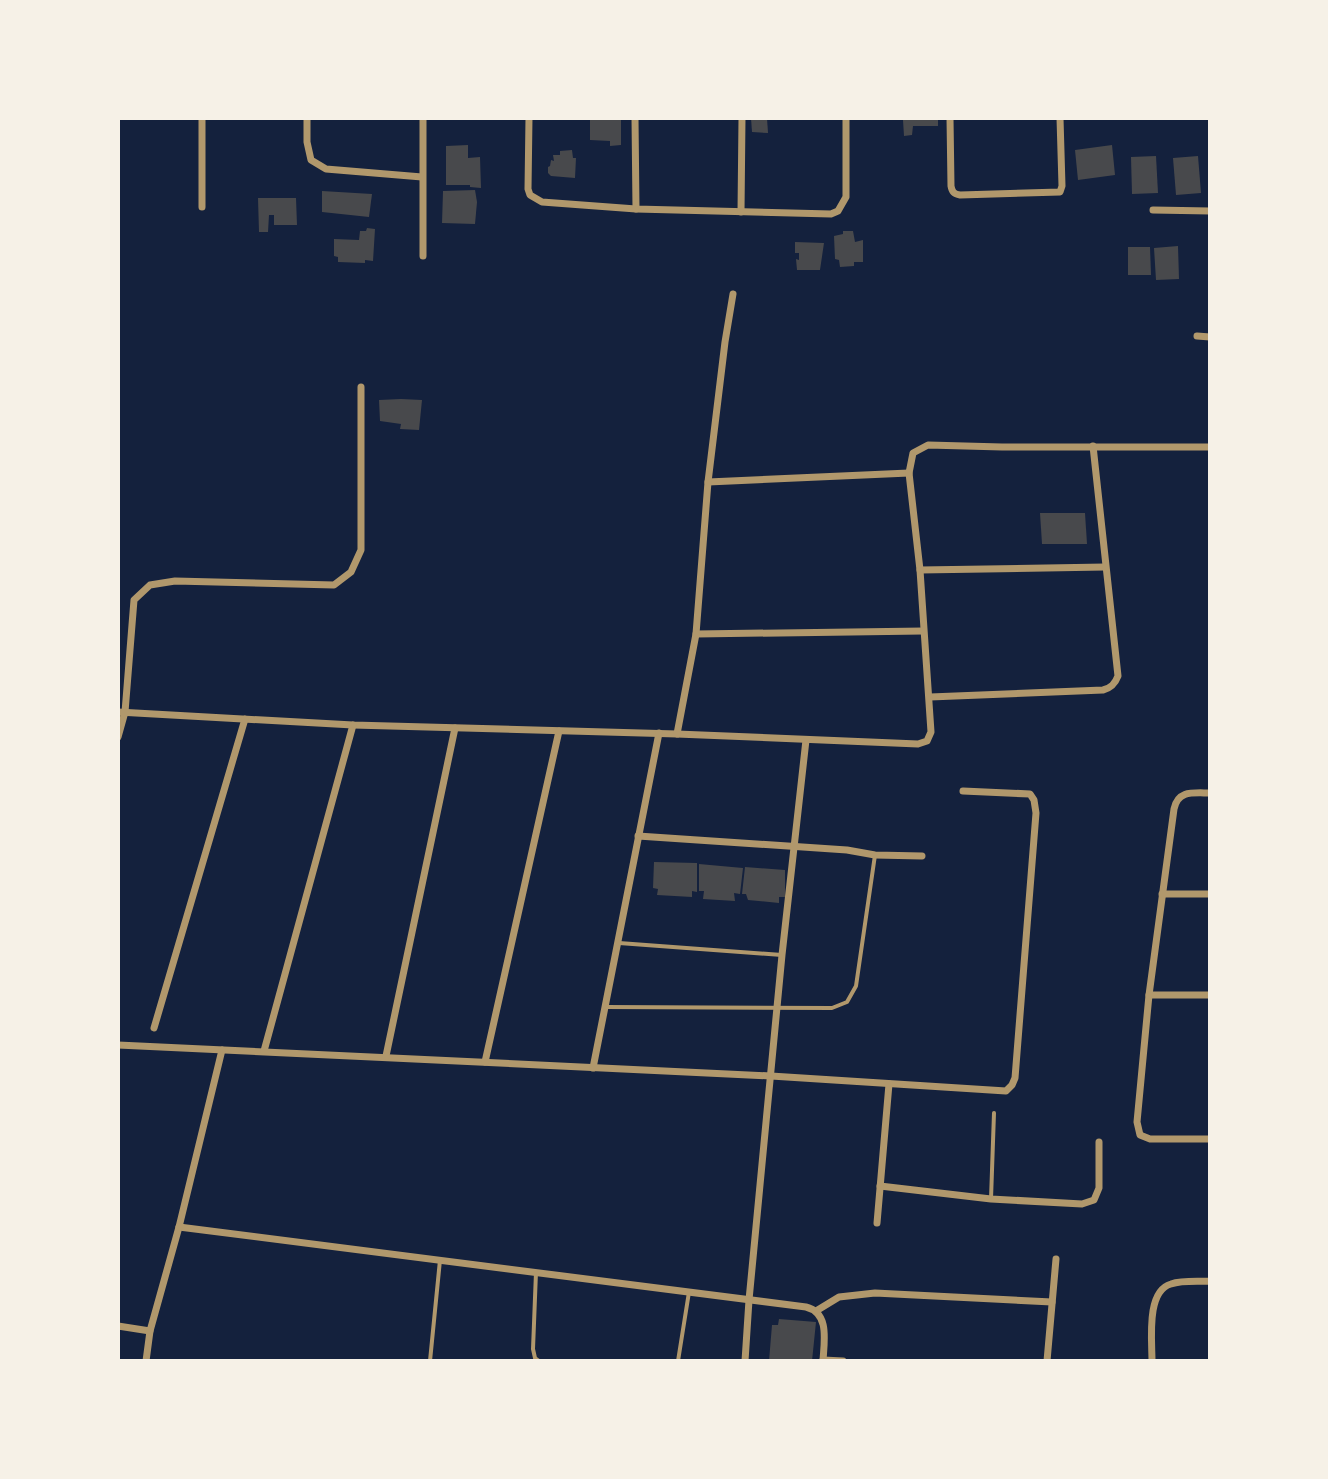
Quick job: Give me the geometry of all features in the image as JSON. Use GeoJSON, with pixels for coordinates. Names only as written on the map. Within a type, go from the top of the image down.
{"type":"FeatureCollection","features":[{"type":"Feature","properties":{"kind":"street"},"geometry":{"type":"LineString","coordinates":[[202,118],[202,207]]}},
{"type":"Feature","properties":{"kind":"street"},"geometry":{"type":"LineString","coordinates":[[307,118],[311,160],[326,169],[422,177]]}},
{"type":"Feature","properties":{"kind":"street"},"geometry":{"type":"LineString","coordinates":[[423,118],[423,256]]}},
{"type":"Feature","properties":{"kind":"street"},"geometry":{"type":"LineString","coordinates":[[529,118],[530,195],[542,202],[636,209],[831,214],[838,211],[846,197],[846,118]]}},
{"type":"Feature","properties":{"kind":"street"},"geometry":{"type":"LineString","coordinates":[[635,118],[636,209]]}},
{"type":"Feature","properties":{"kind":"street"},"geometry":{"type":"LineString","coordinates":[[741,212],[742,118]]}},
{"type":"Feature","properties":{"kind":"street"},"geometry":{"type":"LineString","coordinates":[[950,118],[951,186],[960,195],[1060,192],[1060,118]]}},
{"type":"Feature","properties":{"kind":"street"},"geometry":{"type":"LineString","coordinates":[[1153,210],[1210,211]]}},
{"type":"Feature","properties":{"kind":"street"},"geometry":{"type":"LineString","coordinates":[[677,734],[696,634],[708,482],[733,294]]}},
{"type":"Feature","properties":{"kind":"street"},"geometry":{"type":"LineString","coordinates":[[1197,336],[1210,337]]}},
{"type":"Feature","properties":{"kind":"street"},"geometry":{"type":"LineString","coordinates":[[118,737],[134,600],[150,585],[175,581],[334,585],[351,572],[361,550],[361,387]]}},
{"type":"Feature","properties":{"kind":"street"},"geometry":{"type":"LineString","coordinates":[[122,712],[353,725],[918,744],[927,741],[931,732],[920,570],[909,473],[913,453],[928,445],[1210,447]]}},
{"type":"Feature","properties":{"kind":"street"},"geometry":{"type":"LineString","coordinates":[[930,697],[1110,689],[1118,676],[1093,446]]}},
{"type":"Feature","properties":{"kind":"street"},"geometry":{"type":"LineString","coordinates":[[708,482],[909,473]]}},
{"type":"Feature","properties":{"kind":"street"},"geometry":{"type":"LineString","coordinates":[[920,570],[1105,567]]}},
{"type":"Feature","properties":{"kind":"street"},"geometry":{"type":"LineString","coordinates":[[696,634],[923,631]]}},
{"type":"Feature","properties":{"kind":"street"},"geometry":{"type":"LineString","coordinates":[[154,1028],[245,719]]}},
{"type":"Feature","properties":{"kind":"street"},"geometry":{"type":"LineString","coordinates":[[264,1051],[353,725]]}},
{"type":"Feature","properties":{"kind":"street"},"geometry":{"type":"LineString","coordinates":[[386,1056],[455,728]]}},
{"type":"Feature","properties":{"kind":"street"},"geometry":{"type":"LineString","coordinates":[[485,1062],[559,731]]}},
{"type":"Feature","properties":{"kind":"street"},"geometry":{"type":"LineString","coordinates":[[593,1068],[659,733]]}},
{"type":"Feature","properties":{"kind":"street"},"geometry":{"type":"LineString","coordinates":[[745,1361],[782,955],[806,740]]}},
{"type":"Feature","properties":{"kind":"street"},"geometry":{"type":"LineString","coordinates":[[118,1045],[386,1056],[1006,1091],[1015,1078],[1036,813],[1030,794],[963,791]]}},
{"type":"Feature","properties":{"kind":"street"},"geometry":{"type":"LineString","coordinates":[[1210,793],[1183,794],[1176,800],[1149,995],[1137,1122],[1140,1135],[1150,1139],[1210,1139]]}},
{"type":"Feature","properties":{"kind":"street"},"geometry":{"type":"LineString","coordinates":[[638,836],[922,856]]}},
{"type":"Feature","properties":{"kind":"street"},"geometry":{"type":"LineString","coordinates":[[1162,894],[1210,894]]}},
{"type":"Feature","properties":{"kind":"street"},"geometry":{"type":"LineString","coordinates":[[1149,995],[1210,995]]}},
{"type":"Feature","properties":{"kind":"street"},"geometry":{"type":"LineString","coordinates":[[146,1361],[150,1331],[222,1050]]}},
{"type":"Feature","properties":{"kind":"street"},"geometry":{"type":"LineString","coordinates":[[877,1223],[889,1084]]}},
{"type":"Feature","properties":{"kind":"street"},"geometry":{"type":"LineString","coordinates":[[880,1186],[991,1199],[1082,1204],[1094,1200],[1099,1188],[1099,1142]]}},
{"type":"Feature","properties":{"kind":"street"},"geometry":{"type":"LineString","coordinates":[[179,1227],[806,1307],[816,1311],[823,1322],[823,1360],[843,1361]]}},
{"type":"Feature","properties":{"kind":"street"},"geometry":{"type":"LineString","coordinates":[[1047,1361],[1056,1259]]}},
{"type":"Feature","properties":{"kind":"street"},"geometry":{"type":"LineString","coordinates":[[1152,1361],[1152,1313],[1159,1293],[1170,1284],[1210,1281]]}},
{"type":"Feature","properties":{"kind":"street"},"geometry":{"type":"LineString","coordinates":[[816,1311],[839,1297],[875,1293],[1052,1302]]}},
{"type":"Feature","properties":{"kind":"street"},"geometry":{"type":"LineString","coordinates":[[118,1326],[150,1331]]}},
{"type":"Feature","properties":{"kind":"lane"},"geometry":{"type":"LineString","coordinates":[[604,1007],[832,1008],[847,1002],[856,986],[875,855]]}},
{"type":"Feature","properties":{"kind":"lane"},"geometry":{"type":"LineString","coordinates":[[617,943],[782,955]]}},
{"type":"Feature","properties":{"kind":"lane"},"geometry":{"type":"LineString","coordinates":[[991,1199],[994,1113]]}},
{"type":"Feature","properties":{"kind":"lane"},"geometry":{"type":"LineString","coordinates":[[430,1361],[440,1260]]}},
{"type":"Feature","properties":{"kind":"lane"},"geometry":{"type":"LineString","coordinates":[[536,1272],[533,1349],[539,1361]]}},
{"type":"Feature","properties":{"kind":"lane"},"geometry":{"type":"LineString","coordinates":[[678,1361],[689,1292]]}},
{"type":"Feature","properties":{"kind":"building"},"geometry":{"type":"Polygon","coordinates":[[[590,118],[621,118],[621,145],[610,146],[610,141],[590,140],[590,118]]]}},
{"type":"Feature","properties":{"kind":"building"},"geometry":{"type":"Polygon","coordinates":[[[751,118],[767,118],[768,133],[752,132],[751,118]]]}},
{"type":"Feature","properties":{"kind":"building"},"geometry":{"type":"Polygon","coordinates":[[[938,118],[938,126],[913,126],[912,135],[904,136],[903,120],[938,118]]]}},
{"type":"Feature","properties":{"kind":"building"},"geometry":{"type":"Polygon","coordinates":[[[468,145],[468,158],[480,157],[481,188],[446,185],[446,146],[468,145]]]}},
{"type":"Feature","properties":{"kind":"building"},"geometry":{"type":"Polygon","coordinates":[[[1112,145],[1115,175],[1078,180],[1075,150],[1112,145]]]}},
{"type":"Feature","properties":{"kind":"building"},"geometry":{"type":"Polygon","coordinates":[[[572,150],[573,158],[576,158],[575,178],[551,176],[548,167],[551,160],[554,161],[553,155],[572,150]]]}},
{"type":"Feature","properties":{"kind":"building"},"geometry":{"type":"Polygon","coordinates":[[[1156,156],[1158,193],[1132,194],[1131,157],[1156,156]]]}},
{"type":"Feature","properties":{"kind":"building"},"geometry":{"type":"Polygon","coordinates":[[[1198,156],[1201,193],[1176,195],[1173,158],[1198,156]]]}},
{"type":"Feature","properties":{"kind":"building"},"geometry":{"type":"Polygon","coordinates":[[[475,190],[475,224],[442,223],[443,191],[475,190]]]}},
{"type":"Feature","properties":{"kind":"building"},"geometry":{"type":"Polygon","coordinates":[[[322,191],[372,194],[369,217],[322,212],[322,191]]]}},
{"type":"Feature","properties":{"kind":"building"},"geometry":{"type":"Polygon","coordinates":[[[258,198],[296,198],[297,225],[274,225],[274,215],[269,215],[268,232],[259,232],[258,198]]]}},
{"type":"Feature","properties":{"kind":"building"},"geometry":{"type":"Polygon","coordinates":[[[375,229],[373,261],[338,262],[338,257],[334,256],[334,239],[359,240],[360,231],[375,229]]]}},
{"type":"Feature","properties":{"kind":"building"},"geometry":{"type":"Polygon","coordinates":[[[843,231],[853,231],[855,242],[863,240],[863,262],[840,267],[839,260],[835,259],[834,236],[843,234],[843,231]]]}},
{"type":"Feature","properties":{"kind":"building"},"geometry":{"type":"Polygon","coordinates":[[[795,242],[824,243],[820,270],[797,270],[799,253],[795,253],[795,242]]]}},
{"type":"Feature","properties":{"kind":"building"},"geometry":{"type":"Polygon","coordinates":[[[1178,246],[1179,279],[1156,280],[1154,248],[1178,246]]]}},
{"type":"Feature","properties":{"kind":"building"},"geometry":{"type":"Polygon","coordinates":[[[1128,247],[1150,247],[1151,275],[1128,275],[1128,247]]]}},
{"type":"Feature","properties":{"kind":"building"},"geometry":{"type":"Polygon","coordinates":[[[379,400],[422,400],[419,430],[400,429],[401,424],[380,421],[379,400]]]}},
{"type":"Feature","properties":{"kind":"building"},"geometry":{"type":"Polygon","coordinates":[[[1040,513],[1085,513],[1087,544],[1042,544],[1040,513]]]}},
{"type":"Feature","properties":{"kind":"building"},"geometry":{"type":"Polygon","coordinates":[[[654,862],[697,863],[697,892],[692,891],[692,897],[657,895],[658,889],[653,888],[654,862]]]}},
{"type":"Feature","properties":{"kind":"building"},"geometry":{"type":"Polygon","coordinates":[[[699,864],[743,868],[740,894],[734,893],[735,901],[703,899],[704,891],[699,891],[699,864]]]}},
{"type":"Feature","properties":{"kind":"building"},"geometry":{"type":"Polygon","coordinates":[[[745,867],[785,870],[785,897],[779,897],[779,903],[748,900],[746,894],[742,894],[745,867]]]}},
{"type":"Feature","properties":{"kind":"building"},"geometry":{"type":"Polygon","coordinates":[[[779,1319],[816,1322],[812,1361],[769,1361],[772,1325],[778,1325],[779,1319]]]}}]}
